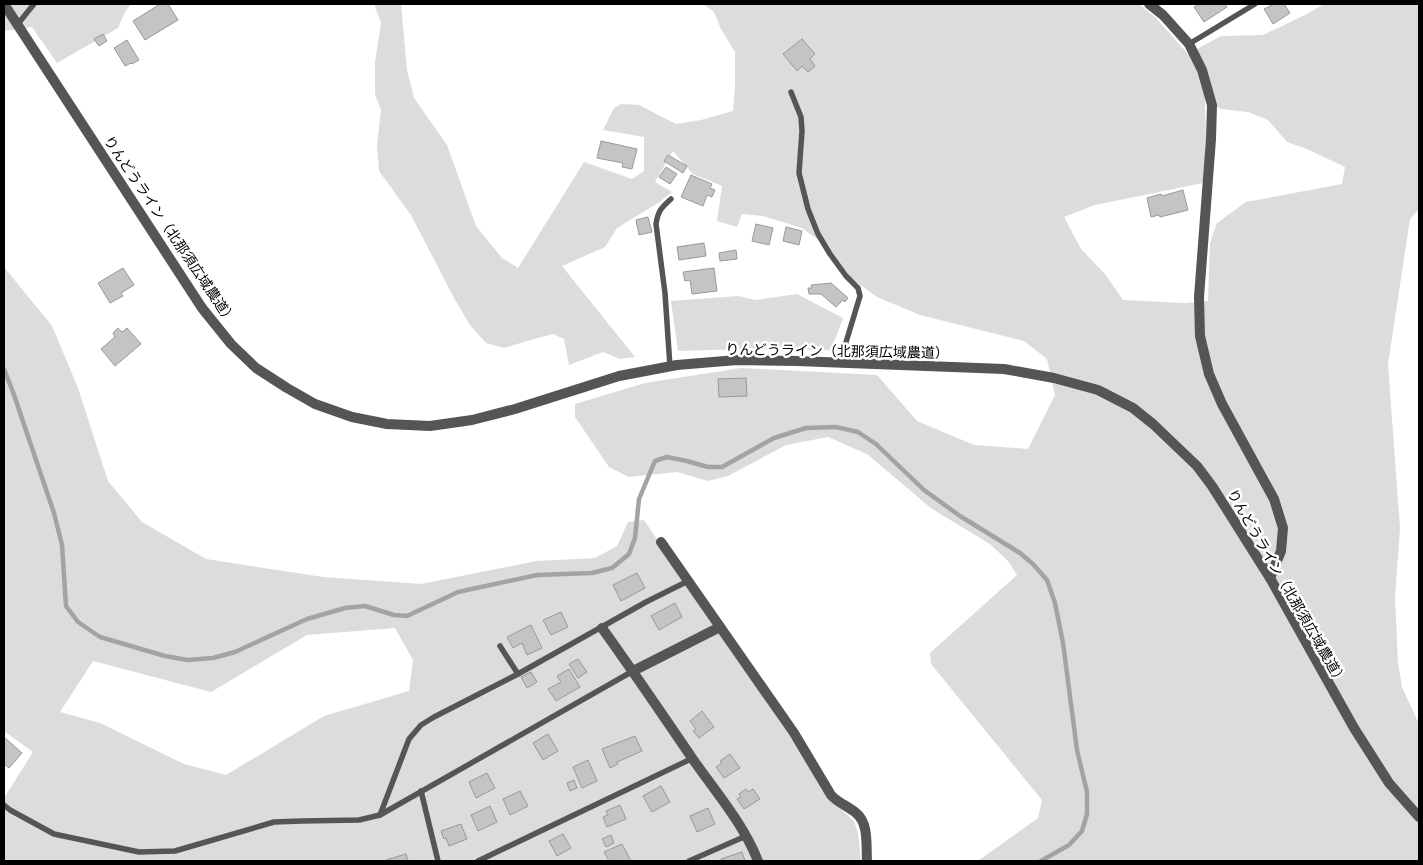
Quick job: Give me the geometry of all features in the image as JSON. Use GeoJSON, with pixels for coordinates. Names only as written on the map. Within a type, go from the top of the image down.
{"type":"FeatureCollection","features":[{"type":"Feature","properties":{"kind":"street","name":"りんどうライン（北那須広域農道）"},"geometry":{"type":"LineString","coordinates":[[4,4],[202,308],[231,344],[256,368],[315,404],[352,417],[387,424],[430,426],[472,420],[514,409],[619,376],[670,367],[737,360],[840,362],[1004,370],[1054,378],[1098,390],[1133,408],[1153,424],[1197,466],[1212,486],[1270,578],[1354,728],[1389,783],[1419,817]]}},
{"type":"Feature","properties":{"kind":"street"},"geometry":{"type":"LineString","coordinates":[[1149,4],[1189,44],[1202,70],[1212,105],[1212,139],[1199,297],[1200,336],[1209,374],[1222,404],[1274,499],[1281,521],[1283,528],[1281,551],[1270,578]]}},
{"type":"Feature","properties":{"kind":"street"},"geometry":{"type":"LineString","coordinates":[[661,542],[794,733],[831,795],[862,818],[865,827],[867,861]]}},
{"type":"Feature","properties":{"kind":"street"},"geometry":{"type":"LineString","coordinates":[[634,671],[720,627]]}},
{"type":"Feature","properties":{"kind":"street"},"geometry":{"type":"LineString","coordinates":[[602,628],[727,806],[746,836],[758,861]]}},
{"type":"Feature","properties":{"kind":"lane"},"geometry":{"type":"LineString","coordinates":[[17,25],[34,4]]}},
{"type":"Feature","properties":{"kind":"lane"},"geometry":{"type":"LineString","coordinates":[[1189,44],[1255,4]]}},
{"type":"Feature","properties":{"kind":"lane"},"geometry":{"type":"LineString","coordinates":[[791,92],[801,117],[799,173],[808,209],[818,234],[846,276],[858,288],[860,296],[840,362]]}},
{"type":"Feature","properties":{"kind":"lane"},"geometry":{"type":"LineString","coordinates":[[670,367],[665,293],[656,224],[657,214],[671,199]]}},
{"type":"Feature","properties":{"kind":"lane"},"geometry":{"type":"LineString","coordinates":[[380,815],[409,739],[421,725],[688,581]]}},
{"type":"Feature","properties":{"kind":"lane"},"geometry":{"type":"LineString","coordinates":[[500,646],[518,674]]}},
{"type":"Feature","properties":{"kind":"lane"},"geometry":{"type":"LineString","coordinates":[[4,805],[54,834],[139,852],[175,850],[274,822],[359,820],[380,815],[634,671]]}},
{"type":"Feature","properties":{"kind":"lane"},"geometry":{"type":"LineString","coordinates":[[478,861],[693,758]]}},
{"type":"Feature","properties":{"kind":"lane"},"geometry":{"type":"LineString","coordinates":[[421,791],[438,861]]}},
{"type":"Feature","properties":{"kind":"lane"},"geometry":{"type":"LineString","coordinates":[[689,861],[746,836]]}},
{"type":"Feature","properties":{"kind":"shaded area"},"geometry":{"type":"Polygon","coordinates":[[[4,4],[131,4],[118,28],[57,63],[32,27],[4,31],[4,4]]]}},
{"type":"Feature","properties":{"kind":"shaded area"},"geometry":{"type":"Polygon","coordinates":[[[374,4],[401,4],[407,70],[414,98],[447,145],[476,226],[502,258],[518,268],[584,162],[632,179],[644,171],[644,137],[603,130],[614,108],[621,104],[639,105],[676,124],[701,120],[733,111],[735,52],[721,29],[714,12],[703,4],[1139,4],[1155,17],[1188,54],[1221,36],[1263,35],[1324,4],[1419,4],[1419,209],[1410,219],[1388,364],[1400,528],[1395,598],[1398,662],[1402,687],[1419,724],[1419,861],[978,861],[1038,818],[1042,800],[931,664],[930,653],[1017,575],[1008,561],[990,544],[932,509],[867,454],[828,437],[786,445],[728,476],[708,481],[677,472],[629,477],[609,467],[575,417],[575,404],[645,383],[741,368],[877,375],[917,421],[974,445],[1028,449],[1055,395],[1047,359],[1024,341],[920,315],[877,297],[839,269],[820,241],[802,228],[763,216],[742,214],[737,227],[717,221],[722,186],[693,174],[673,151],[655,182],[672,192],[658,203],[617,228],[605,247],[562,266],[635,357],[620,359],[603,352],[569,365],[564,339],[553,334],[504,348],[486,343],[470,325],[411,215],[379,171],[377,145],[381,110],[375,94],[375,62],[381,23],[374,4]],[[1205,100],[1206,140],[1203,183],[1095,205],[1064,217],[1081,249],[1105,274],[1123,300],[1185,303],[1208,301],[1210,243],[1217,223],[1246,202],[1342,184],[1345,167],[1287,142],[1268,120],[1248,112],[1221,109],[1205,100]]]}},
{"type":"Feature","properties":{"kind":"shaded area"},"geometry":{"type":"Polygon","coordinates":[[[4,267],[52,326],[78,388],[108,481],[142,522],[206,559],[323,577],[421,584],[537,561],[595,558],[617,546],[628,522],[644,520],[836,805],[854,821],[858,833],[861,861],[4,861],[4,798],[33,752],[4,731],[4,267]],[[395,628],[307,635],[211,692],[93,661],[60,712],[100,723],[184,764],[226,775],[324,716],[409,691],[413,660],[395,628]]]}},
{"type":"Feature","properties":{"kind":"shaded area"},"geometry":{"type":"Polygon","coordinates":[[[797,294],[843,318],[831,350],[746,349],[678,351],[671,301],[738,296],[755,300],[797,294]]]}},
{"type":"Feature","properties":{"kind":"building"},"geometry":{"type":"Polygon","coordinates":[[[160,4],[168,4],[178,20],[145,40],[133,21],[160,4]]]}},
{"type":"Feature","properties":{"kind":"building"},"geometry":{"type":"Polygon","coordinates":[[[1200,4],[1225,4],[1227,7],[1204,22],[1194,7],[1200,4]]]}},
{"type":"Feature","properties":{"kind":"building"},"geometry":{"type":"Polygon","coordinates":[[[1274,4],[1284,4],[1290,13],[1273,24],[1264,9],[1274,4]]]}},
{"type":"Feature","properties":{"kind":"building"},"geometry":{"type":"Polygon","coordinates":[[[103,34],[107,41],[99,46],[94,39],[103,34]]]}},
{"type":"Feature","properties":{"kind":"building"},"geometry":{"type":"Polygon","coordinates":[[[802,39],[815,54],[810,59],[815,66],[808,72],[802,66],[797,71],[783,54],[802,39]]]}},
{"type":"Feature","properties":{"kind":"building"},"geometry":{"type":"Polygon","coordinates":[[[127,40],[139,60],[125,66],[114,48],[127,40]]]}},
{"type":"Feature","properties":{"kind":"building"},"geometry":{"type":"Polygon","coordinates":[[[601,141],[637,149],[632,169],[622,167],[623,163],[597,158],[601,141]]]}},
{"type":"Feature","properties":{"kind":"building"},"geometry":{"type":"Polygon","coordinates":[[[668,155],[687,166],[683,173],[664,161],[668,155]]]}},
{"type":"Feature","properties":{"kind":"building"},"geometry":{"type":"Polygon","coordinates":[[[666,167],[677,174],[670,184],[659,177],[666,167]]]}},
{"type":"Feature","properties":{"kind":"building"},"geometry":{"type":"Polygon","coordinates":[[[691,175],[712,184],[710,188],[715,190],[712,197],[707,195],[703,206],[681,197],[691,175]]]}},
{"type":"Feature","properties":{"kind":"building"},"geometry":{"type":"Polygon","coordinates":[[[1183,190],[1188,210],[1160,217],[1159,215],[1151,217],[1147,198],[1183,190]]]}},
{"type":"Feature","properties":{"kind":"building"},"geometry":{"type":"Polygon","coordinates":[[[648,217],[652,232],[639,235],[636,220],[648,217]]]}},
{"type":"Feature","properties":{"kind":"building"},"geometry":{"type":"Polygon","coordinates":[[[756,224],[773,228],[769,245],[752,241],[756,224]]]}},
{"type":"Feature","properties":{"kind":"building"},"geometry":{"type":"Polygon","coordinates":[[[786,227],[802,231],[799,245],[783,241],[786,227]]]}},
{"type":"Feature","properties":{"kind":"building"},"geometry":{"type":"Polygon","coordinates":[[[704,243],[706,256],[679,260],[677,247],[704,243]]]}},
{"type":"Feature","properties":{"kind":"building"},"geometry":{"type":"Polygon","coordinates":[[[736,250],[737,259],[720,261],[719,253],[736,250]]]}},
{"type":"Feature","properties":{"kind":"building"},"geometry":{"type":"Polygon","coordinates":[[[123,268],[134,285],[121,293],[123,296],[110,303],[98,283],[123,268]]]}},
{"type":"Feature","properties":{"kind":"building"},"geometry":{"type":"Polygon","coordinates":[[[714,268],[717,291],[692,294],[690,280],[685,281],[683,272],[714,268]]]}},
{"type":"Feature","properties":{"kind":"building"},"geometry":{"type":"Polygon","coordinates":[[[831,283],[848,298],[836,307],[821,294],[809,294],[808,288],[812,288],[811,285],[831,283]]]}},
{"type":"Feature","properties":{"kind":"building"},"geometry":{"type":"Polygon","coordinates":[[[118,328],[122,332],[127,328],[141,344],[115,366],[101,349],[115,337],[113,333],[118,328]]]}},
{"type":"Feature","properties":{"kind":"building"},"geometry":{"type":"Polygon","coordinates":[[[746,378],[747,396],[719,397],[718,379],[746,378]]]}},
{"type":"Feature","properties":{"kind":"building"},"geometry":{"type":"Polygon","coordinates":[[[637,573],[645,588],[621,601],[613,585],[637,573]]]}},
{"type":"Feature","properties":{"kind":"building"},"geometry":{"type":"Polygon","coordinates":[[[675,603],[682,617],[659,630],[651,616],[675,603]]]}},
{"type":"Feature","properties":{"kind":"building"},"geometry":{"type":"Polygon","coordinates":[[[561,612],[568,627],[551,635],[543,620],[561,612]]]}},
{"type":"Feature","properties":{"kind":"building"},"geometry":{"type":"Polygon","coordinates":[[[531,625],[542,648],[527,655],[522,643],[513,648],[507,637],[531,625]]]}},
{"type":"Feature","properties":{"kind":"building"},"geometry":{"type":"Polygon","coordinates":[[[578,659],[587,672],[578,678],[569,664],[578,659]]]}},
{"type":"Feature","properties":{"kind":"building"},"geometry":{"type":"Polygon","coordinates":[[[569,669],[580,687],[556,701],[548,689],[561,682],[557,676],[569,669]]]}},
{"type":"Feature","properties":{"kind":"building"},"geometry":{"type":"Polygon","coordinates":[[[531,672],[537,682],[527,688],[521,677],[531,672]]]}},
{"type":"Feature","properties":{"kind":"building"},"geometry":{"type":"Polygon","coordinates":[[[702,711],[714,727],[699,738],[693,731],[696,729],[690,721],[702,711]]]}},
{"type":"Feature","properties":{"kind":"building"},"geometry":{"type":"Polygon","coordinates":[[[548,734],[558,751],[543,760],[533,743],[548,734]]]}},
{"type":"Feature","properties":{"kind":"building"},"geometry":{"type":"Polygon","coordinates":[[[635,736],[642,751],[617,762],[618,764],[610,768],[602,749],[635,736]]]}},
{"type":"Feature","properties":{"kind":"building"},"geometry":{"type":"Polygon","coordinates":[[[4,737],[22,753],[9,768],[4,764],[4,737]]]}},
{"type":"Feature","properties":{"kind":"building"},"geometry":{"type":"Polygon","coordinates":[[[730,754],[740,768],[724,778],[716,767],[722,763],[720,761],[730,754]]]}},
{"type":"Feature","properties":{"kind":"building"},"geometry":{"type":"Polygon","coordinates":[[[588,760],[597,781],[582,788],[573,767],[588,760]]]}},
{"type":"Feature","properties":{"kind":"building"},"geometry":{"type":"Polygon","coordinates":[[[487,773],[495,788],[476,798],[469,782],[487,773]]]}},
{"type":"Feature","properties":{"kind":"building"},"geometry":{"type":"Polygon","coordinates":[[[574,780],[577,788],[570,791],[567,783],[574,780]]]}},
{"type":"Feature","properties":{"kind":"building"},"geometry":{"type":"Polygon","coordinates":[[[661,786],[670,802],[652,812],[643,796],[661,786]]]}},
{"type":"Feature","properties":{"kind":"building"},"geometry":{"type":"Polygon","coordinates":[[[746,789],[748,792],[753,789],[760,799],[744,809],[737,799],[741,797],[739,794],[746,789]]]}},
{"type":"Feature","properties":{"kind":"building"},"geometry":{"type":"Polygon","coordinates":[[[520,791],[528,806],[510,815],[503,799],[520,791]]]}},
{"type":"Feature","properties":{"kind":"building"},"geometry":{"type":"Polygon","coordinates":[[[620,805],[626,819],[607,827],[603,817],[608,815],[606,811],[620,805]]]}},
{"type":"Feature","properties":{"kind":"building"},"geometry":{"type":"Polygon","coordinates":[[[490,806],[497,822],[478,831],[471,815],[490,806]]]}},
{"type":"Feature","properties":{"kind":"building"},"geometry":{"type":"Polygon","coordinates":[[[708,808],[715,824],[697,832],[690,816],[708,808]]]}},
{"type":"Feature","properties":{"kind":"building"},"geometry":{"type":"Polygon","coordinates":[[[461,824],[467,839],[449,846],[441,831],[461,824]]]}},
{"type":"Feature","properties":{"kind":"building"},"geometry":{"type":"Polygon","coordinates":[[[563,834],[571,848],[557,856],[549,841],[563,834]]]}},
{"type":"Feature","properties":{"kind":"building"},"geometry":{"type":"Polygon","coordinates":[[[611,835],[614,843],[606,847],[602,839],[611,835]]]}},
{"type":"Feature","properties":{"kind":"building"},"geometry":{"type":"Polygon","coordinates":[[[622,844],[631,861],[609,861],[604,852],[622,844]]]}},
{"type":"Feature","properties":{"kind":"building"},"geometry":{"type":"Polygon","coordinates":[[[742,852],[745,861],[722,861],[721,859],[742,852]]]}},
{"type":"Feature","properties":{"kind":"building"},"geometry":{"type":"Polygon","coordinates":[[[406,854],[408,861],[386,861],[386,860],[406,854]]]}},
{"type":"Feature","properties":{"kind":"waterway"},"geometry":{"type":"LineString","coordinates":[[4,369],[54,513],[62,545],[66,606],[78,622],[100,637],[165,656],[188,660],[213,658],[235,652],[307,619],[345,608],[365,606],[394,615],[407,616],[458,592],[537,575],[592,573],[612,568],[629,554],[635,538],[639,499],[655,461],[667,457],[708,467],[722,467],[774,438],[806,428],[836,427],[858,432],[876,444],[924,490],[960,516],[1020,553],[1047,580],[1055,603],[1063,643],[1077,750],[1087,792],[1087,814],[1082,831],[1069,845],[1041,861]]}}]}
